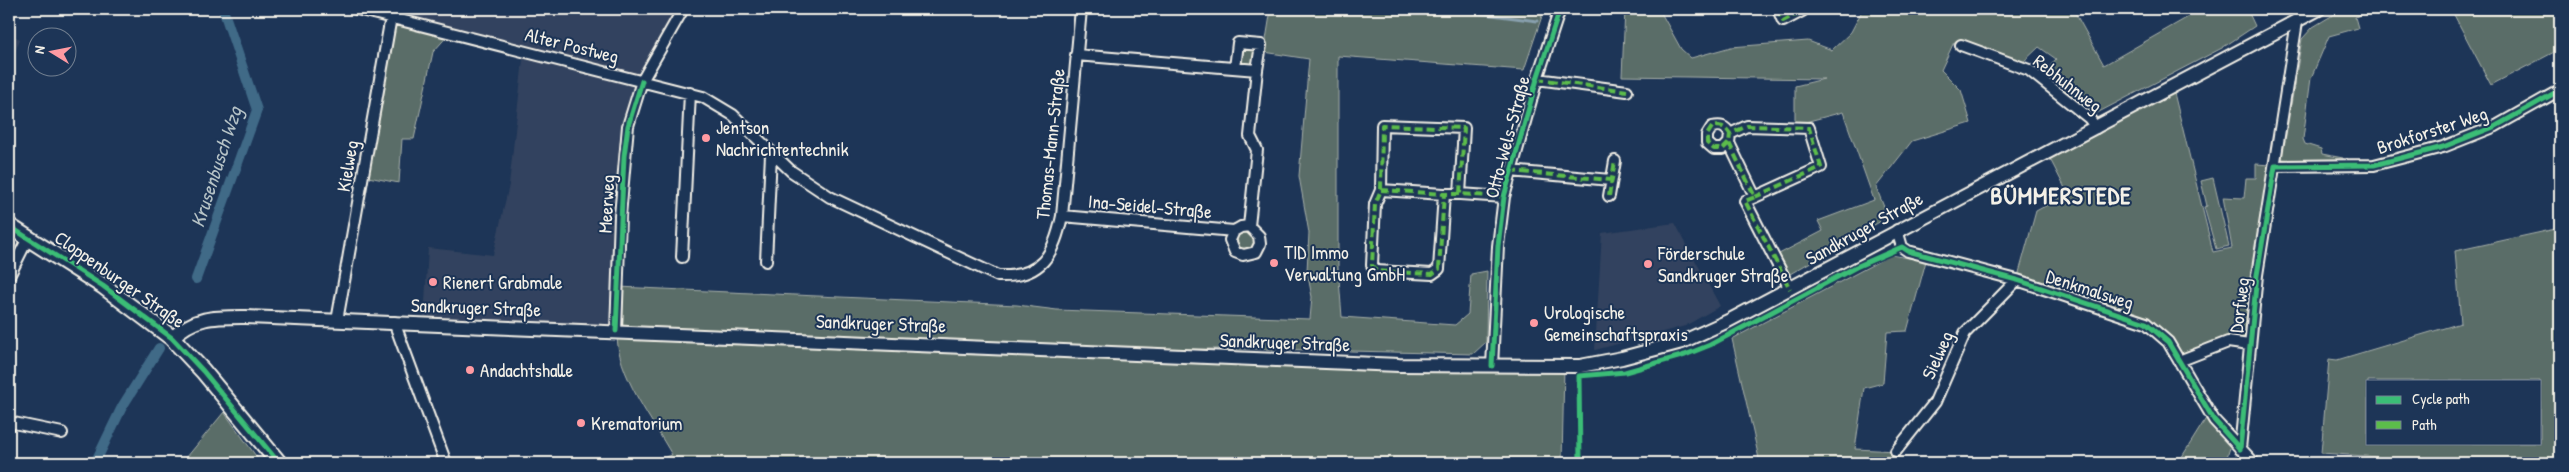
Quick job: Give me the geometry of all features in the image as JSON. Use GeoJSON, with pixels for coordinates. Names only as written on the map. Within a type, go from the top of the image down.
{"type":"FeatureCollection","features":[{"type":"Feature","properties":{"kind":"main road","name":"Cloppenburger Straße"},"geometry":{"type":"LineString","coordinates":[[9,226],[103,286],[172,338],[203,371],[279,463]]}},
{"type":"Feature","properties":{"kind":"street","name":"Alter Postweg"},"geometry":{"type":"LineString","coordinates":[[357,9],[703,97],[733,115],[771,154],[791,171],[830,198],[974,263]]}},
{"type":"Feature","properties":{"kind":"street","name":"Meerweg"},"geometry":{"type":"LineString","coordinates":[[616,331],[624,156],[628,126],[642,81],[683,9]]}},
{"type":"Feature","properties":{"kind":"street","name":"Thomas-Mann-Straße"},"geometry":{"type":"LineString","coordinates":[[974,263],[998,276],[1011,277],[1040,267],[1050,255],[1058,236],[1062,216],[1081,9]]}},
{"type":"Feature","properties":{"kind":"street","name":"Otto-Wels-Straße"},"geometry":{"type":"LineString","coordinates":[[1492,366],[1498,246],[1504,197],[1537,79],[1560,9]]}},
{"type":"Feature","properties":{"kind":"street"},"geometry":{"type":"LineString","coordinates":[[1778,9],[1783,21],[1801,9]]}},
{"type":"Feature","properties":{"kind":"street","name":"Sandkruger Straße"},"geometry":{"type":"LineString","coordinates":[[172,338],[188,324],[208,318],[246,317],[1399,365],[1564,366],[1622,358],[1682,342],[1790,290],[1897,230],[2096,128],[2299,14],[2319,9]]}},
{"type":"Feature","properties":{"kind":"street","name":"Dorfweg"},"geometry":{"type":"LineString","coordinates":[[2240,449],[2249,345],[2299,14]]}},
{"type":"Feature","properties":{"kind":"street","name":"Kielweg"},"geometry":{"type":"LineString","coordinates":[[337,321],[391,17]]}},
{"type":"Feature","properties":{"kind":"street"},"geometry":{"type":"LineString","coordinates":[[1235,68],[1238,43],[1261,45],[1250,136],[1257,150],[1249,226]]}},
{"type":"Feature","properties":{"kind":"street","name":"Rebhuhnweg"},"geometry":{"type":"LineString","coordinates":[[1961,45],[2029,70],[2089,118],[2096,128]]}},
{"type":"Feature","properties":{"kind":"street"},"geometry":{"type":"LineString","coordinates":[[1076,55],[1257,70]]}},
{"type":"Feature","properties":{"kind":"street","name":"Otto-Wels-Straße"},"geometry":{"type":"LineString","coordinates":[[1537,79],[1627,91]]}},
{"type":"Feature","properties":{"kind":"street","name":"Brokforster Weg"},"geometry":{"type":"LineString","coordinates":[[2275,166],[2374,165],[2443,146],[2490,128],[2560,90]]}},
{"type":"Feature","properties":{"kind":"street"},"geometry":{"type":"LineString","coordinates":[[682,257],[690,93]]}},
{"type":"Feature","properties":{"kind":"street"},"geometry":{"type":"LineString","coordinates":[[1444,194],[1439,269],[1432,274],[1376,271],[1372,265],[1375,204],[1381,190],[1382,125],[1464,128],[1460,194]]}},
{"type":"Feature","properties":{"kind":"street"},"geometry":{"type":"LineString","coordinates":[[1755,197],[1730,138],[1747,126],[1809,128],[1821,167],[1745,202],[1790,290]]}},
{"type":"Feature","properties":{"kind":"street"},"geometry":{"type":"LineString","coordinates":[[766,261],[771,154]]}},
{"type":"Feature","properties":{"kind":"street"},"geometry":{"type":"LineString","coordinates":[[1609,196],[1615,161]]}},
{"type":"Feature","properties":{"kind":"street","name":"Otto-Wels-Straße"},"geometry":{"type":"LineString","coordinates":[[1510,171],[1611,180]]}},
{"type":"Feature","properties":{"kind":"street"},"geometry":{"type":"LineString","coordinates":[[1381,190],[1504,197]]}},
{"type":"Feature","properties":{"kind":"street","name":"Ina-Seidel-Straße"},"geometry":{"type":"LineString","coordinates":[[1062,216],[1234,231]]}},
{"type":"Feature","properties":{"kind":"street","name":"Ina-Seidel-Straße"},"geometry":{"type":"LineString","coordinates":[[1249,226],[1259,236],[1260,244],[1256,252],[1243,256],[1232,248],[1230,240],[1234,231],[1240,227],[1249,226]]}},
{"type":"Feature","properties":{"kind":"street","name":"Denkmalsweg"},"geometry":{"type":"LineString","coordinates":[[1897,230],[1902,247],[1908,251],[2017,280],[2146,323],[2168,342],[2214,420],[2254,463]]}},
{"type":"Feature","properties":{"kind":"street"},"geometry":{"type":"LineString","coordinates":[[9,276],[28,238]]}},
{"type":"Feature","properties":{"kind":"street","name":"Sielweg"},"geometry":{"type":"LineString","coordinates":[[1896,451],[1935,402],[1965,333],[2017,280]]}},
{"type":"Feature","properties":{"kind":"street"},"geometry":{"type":"LineString","coordinates":[[394,322],[446,463]]}},
{"type":"Feature","properties":{"kind":"street","name":"Dorfweg"},"geometry":{"type":"LineString","coordinates":[[2179,361],[2228,342],[2249,345]]}},
{"type":"Feature","properties":{"kind":"street"},"geometry":{"type":"LineString","coordinates":[[9,422],[62,433]]}},
{"type":"Feature","properties":{"kind":"shaded area"},"geometry":{"type":"Polygon","coordinates":[[[357,9],[683,9],[653,62],[628,126],[616,331],[424,321],[428,248],[493,255],[509,185],[524,51],[357,9]]]}},
{"type":"Feature","properties":{"kind":"shaded area"},"geometry":{"type":"Polygon","coordinates":[[[9,34],[20,39],[10,65],[9,65],[9,34]]]}},
{"type":"Feature","properties":{"kind":"shaded area","name":"Förderschule Sandkruger Straße"},"geometry":{"type":"Polygon","coordinates":[[[1675,223],[1720,306],[1685,326],[1595,350],[1602,233],[1675,223]]]}},
{"type":"Feature","properties":{"kind":"green space"},"geometry":{"type":"Polygon","coordinates":[[[1271,9],[1544,10],[1524,70],[1338,56],[1338,267],[1342,317],[1455,325],[1468,314],[1471,274],[1487,271],[1486,342],[1473,354],[1269,349],[1054,349],[1564,366],[1562,463],[648,463],[672,455],[637,396],[622,364],[617,332],[621,331],[618,287],[1017,305],[1057,310],[1310,319],[1312,297],[1307,271],[1309,233],[1299,176],[1309,59],[1264,52],[1271,9]]]}},
{"type":"Feature","properties":{"kind":"green space"},"geometry":{"type":"Polygon","coordinates":[[[1625,9],[1659,9],[1681,49],[1691,58],[1731,47],[1808,41],[1832,50],[1851,32],[1863,9],[2073,9],[2104,65],[2190,16],[2186,9],[2247,9],[2255,26],[2222,48],[2095,114],[2044,74],[2056,59],[2039,47],[2020,65],[1954,42],[1941,70],[1961,90],[1971,123],[1912,141],[1876,187],[1888,217],[1790,274],[1779,254],[1823,231],[1818,221],[1874,200],[1843,112],[1805,122],[1795,122],[1795,86],[1824,79],[1622,76],[1625,9]]]}},
{"type":"Feature","properties":{"kind":"green space"},"geometry":{"type":"Polygon","coordinates":[[[2343,9],[2375,9],[2355,17],[2358,28],[2329,36],[2311,78],[2303,139],[2305,144],[2321,149],[2322,154],[2343,158],[2344,165],[2282,159],[2302,39],[2313,27],[2343,9]]]}},
{"type":"Feature","properties":{"kind":"green space"},"geometry":{"type":"Polygon","coordinates":[[[2451,9],[2560,9],[2560,49],[2491,85],[2451,9]]]}},
{"type":"Feature","properties":{"kind":"green space"},"geometry":{"type":"Polygon","coordinates":[[[391,17],[451,32],[433,52],[414,139],[402,139],[399,183],[363,176],[391,17]]]}},
{"type":"Feature","properties":{"kind":"green space"},"geometry":{"type":"Polygon","coordinates":[[[1238,43],[1261,45],[1257,70],[1235,68],[1238,43]]]}},
{"type":"Feature","properties":{"kind":"green space"},"geometry":{"type":"Polygon","coordinates":[[[2174,93],[2213,252],[2232,248],[2223,197],[2244,198],[2246,178],[2256,178],[2256,164],[2271,165],[2246,342],[2180,357],[2146,323],[2017,280],[2036,211],[2068,194],[2050,159],[2174,93]]]}},
{"type":"Feature","properties":{"kind":"green space"},"geometry":{"type":"Polygon","coordinates":[[[2213,178],[2229,246],[2216,249],[2204,207],[2207,206],[2201,181],[2213,178]]]}},
{"type":"Feature","properties":{"kind":"green space"},"geometry":{"type":"Polygon","coordinates":[[[2560,228],[2560,463],[2379,463],[2379,457],[2321,453],[2329,359],[2337,360],[2461,323],[2455,251],[2560,228]]]}},
{"type":"Feature","properties":{"kind":"green space"},"geometry":{"type":"Polygon","coordinates":[[[1254,229],[1256,252],[1235,252],[1234,231],[1254,229]]]}},
{"type":"Feature","properties":{"kind":"green space"},"geometry":{"type":"Polygon","coordinates":[[[1891,255],[1926,261],[1907,331],[1887,332],[1883,383],[1864,388],[1855,449],[1896,451],[1889,463],[1760,463],[1732,339],[1891,255]]]}},
{"type":"Feature","properties":{"kind":"green space"},"geometry":{"type":"Polygon","coordinates":[[[224,412],[261,463],[182,463],[224,412]]]}},
{"type":"Feature","properties":{"kind":"green space"},"geometry":{"type":"Polygon","coordinates":[[[2210,412],[2232,442],[2225,463],[2178,463],[2210,412]]]}},
{"type":"Feature","properties":{"kind":"waterway","name":"Krusenbusch Wzg"},"geometry":{"type":"LineString","coordinates":[[196,279],[257,110],[223,9]]}},
{"type":"Feature","properties":{"kind":"waterway"},"geometry":{"type":"LineString","coordinates":[[1446,9],[1537,21]]}},
{"type":"Feature","properties":{"kind":"waterway","name":"Krusenbusch Wzg"},"geometry":{"type":"LineString","coordinates":[[95,463],[122,407],[159,348]]}},
{"type":"Feature","properties":{"kind":"marked path"},"geometry":{"type":"LineString","coordinates":[[1778,9],[1783,21],[1802,11],[1801,9]]}},
{"type":"Feature","properties":{"kind":"marked path"},"geometry":{"type":"LineString","coordinates":[[1537,79],[1627,91]]}},
{"type":"Feature","properties":{"kind":"marked path"},"geometry":{"type":"LineString","coordinates":[[1460,194],[1444,194],[1439,269],[1432,274],[1376,271],[1372,265],[1375,204],[1381,190],[1382,125],[1464,128],[1460,194],[1504,197]]}},
{"type":"Feature","properties":{"kind":"marked path"},"geometry":{"type":"LineString","coordinates":[[1729,143],[1723,149],[1714,149],[1707,143],[1707,135],[1712,127],[1718,126],[1726,129],[1730,134]]}},
{"type":"Feature","properties":{"kind":"marked path"},"geometry":{"type":"LineString","coordinates":[[1755,197],[1821,167],[1809,128],[1747,126],[1730,134],[1729,143],[1755,197],[1745,201],[1790,289]]}},
{"type":"Feature","properties":{"kind":"marked path"},"geometry":{"type":"LineString","coordinates":[[1609,196],[1615,161]]}},
{"type":"Feature","properties":{"kind":"marked path"},"geometry":{"type":"LineString","coordinates":[[1510,171],[1611,180]]}},
{"type":"Feature","properties":{"kind":"marked path"},"geometry":{"type":"LineString","coordinates":[[1381,190],[1444,194]]}},
{"type":"Feature","properties":{"kind":"cycle path"},"geometry":{"type":"LineString","coordinates":[[1492,366],[1498,246],[1504,197],[1537,79],[1560,9]]}},
{"type":"Feature","properties":{"kind":"cycle path"},"geometry":{"type":"LineString","coordinates":[[616,331],[624,156],[628,126],[642,81]]}},
{"type":"Feature","properties":{"kind":"cycle path"},"geometry":{"type":"LineString","coordinates":[[2240,449],[2257,275],[2275,166],[2374,165],[2443,147],[2496,126],[2560,90]]}},
{"type":"Feature","properties":{"kind":"cycle path"},"geometry":{"type":"LineString","coordinates":[[9,226],[103,286],[172,338],[203,371],[279,463]]}},
{"type":"Feature","properties":{"kind":"cycle path"},"geometry":{"type":"LineString","coordinates":[[1580,463],[1579,376],[1625,372],[1685,355],[1710,345],[1856,267],[1902,247],[1908,251],[2017,280],[2146,323],[2168,342],[2214,420],[2240,449]]}},
{"type":"Feature","properties":{"kind":"place","name":"Jentson Nachrichtentechnik"},"geometry":{"type":"Point","coordinates":[706,138]}},
{"type":"Feature","properties":{"kind":"place","name":"TID Immo Verwaltung GmbH"},"geometry":{"type":"Point","coordinates":[1274,263]}},
{"type":"Feature","properties":{"kind":"place","name":"Förderschule Sandkruger Straße"},"geometry":{"type":"Point","coordinates":[1648,264]}},
{"type":"Feature","properties":{"kind":"place","name":"Rienert Grabmale"},"geometry":{"type":"Point","coordinates":[433,282]}},
{"type":"Feature","properties":{"kind":"place","name":"Urologische Gemeinschaftspraxis"},"geometry":{"type":"Point","coordinates":[1534,323]}},
{"type":"Feature","properties":{"kind":"place","name":"Andachtshalle"},"geometry":{"type":"Point","coordinates":[470,370]}},
{"type":"Feature","properties":{"kind":"place","name":"Krematorium"},"geometry":{"type":"Point","coordinates":[581,423]}},
{"type":"Feature","properties":{"kind":"district","name":"BÜMMERSTEDE"},"geometry":{"type":"Point","coordinates":[2061,196]}}]}
